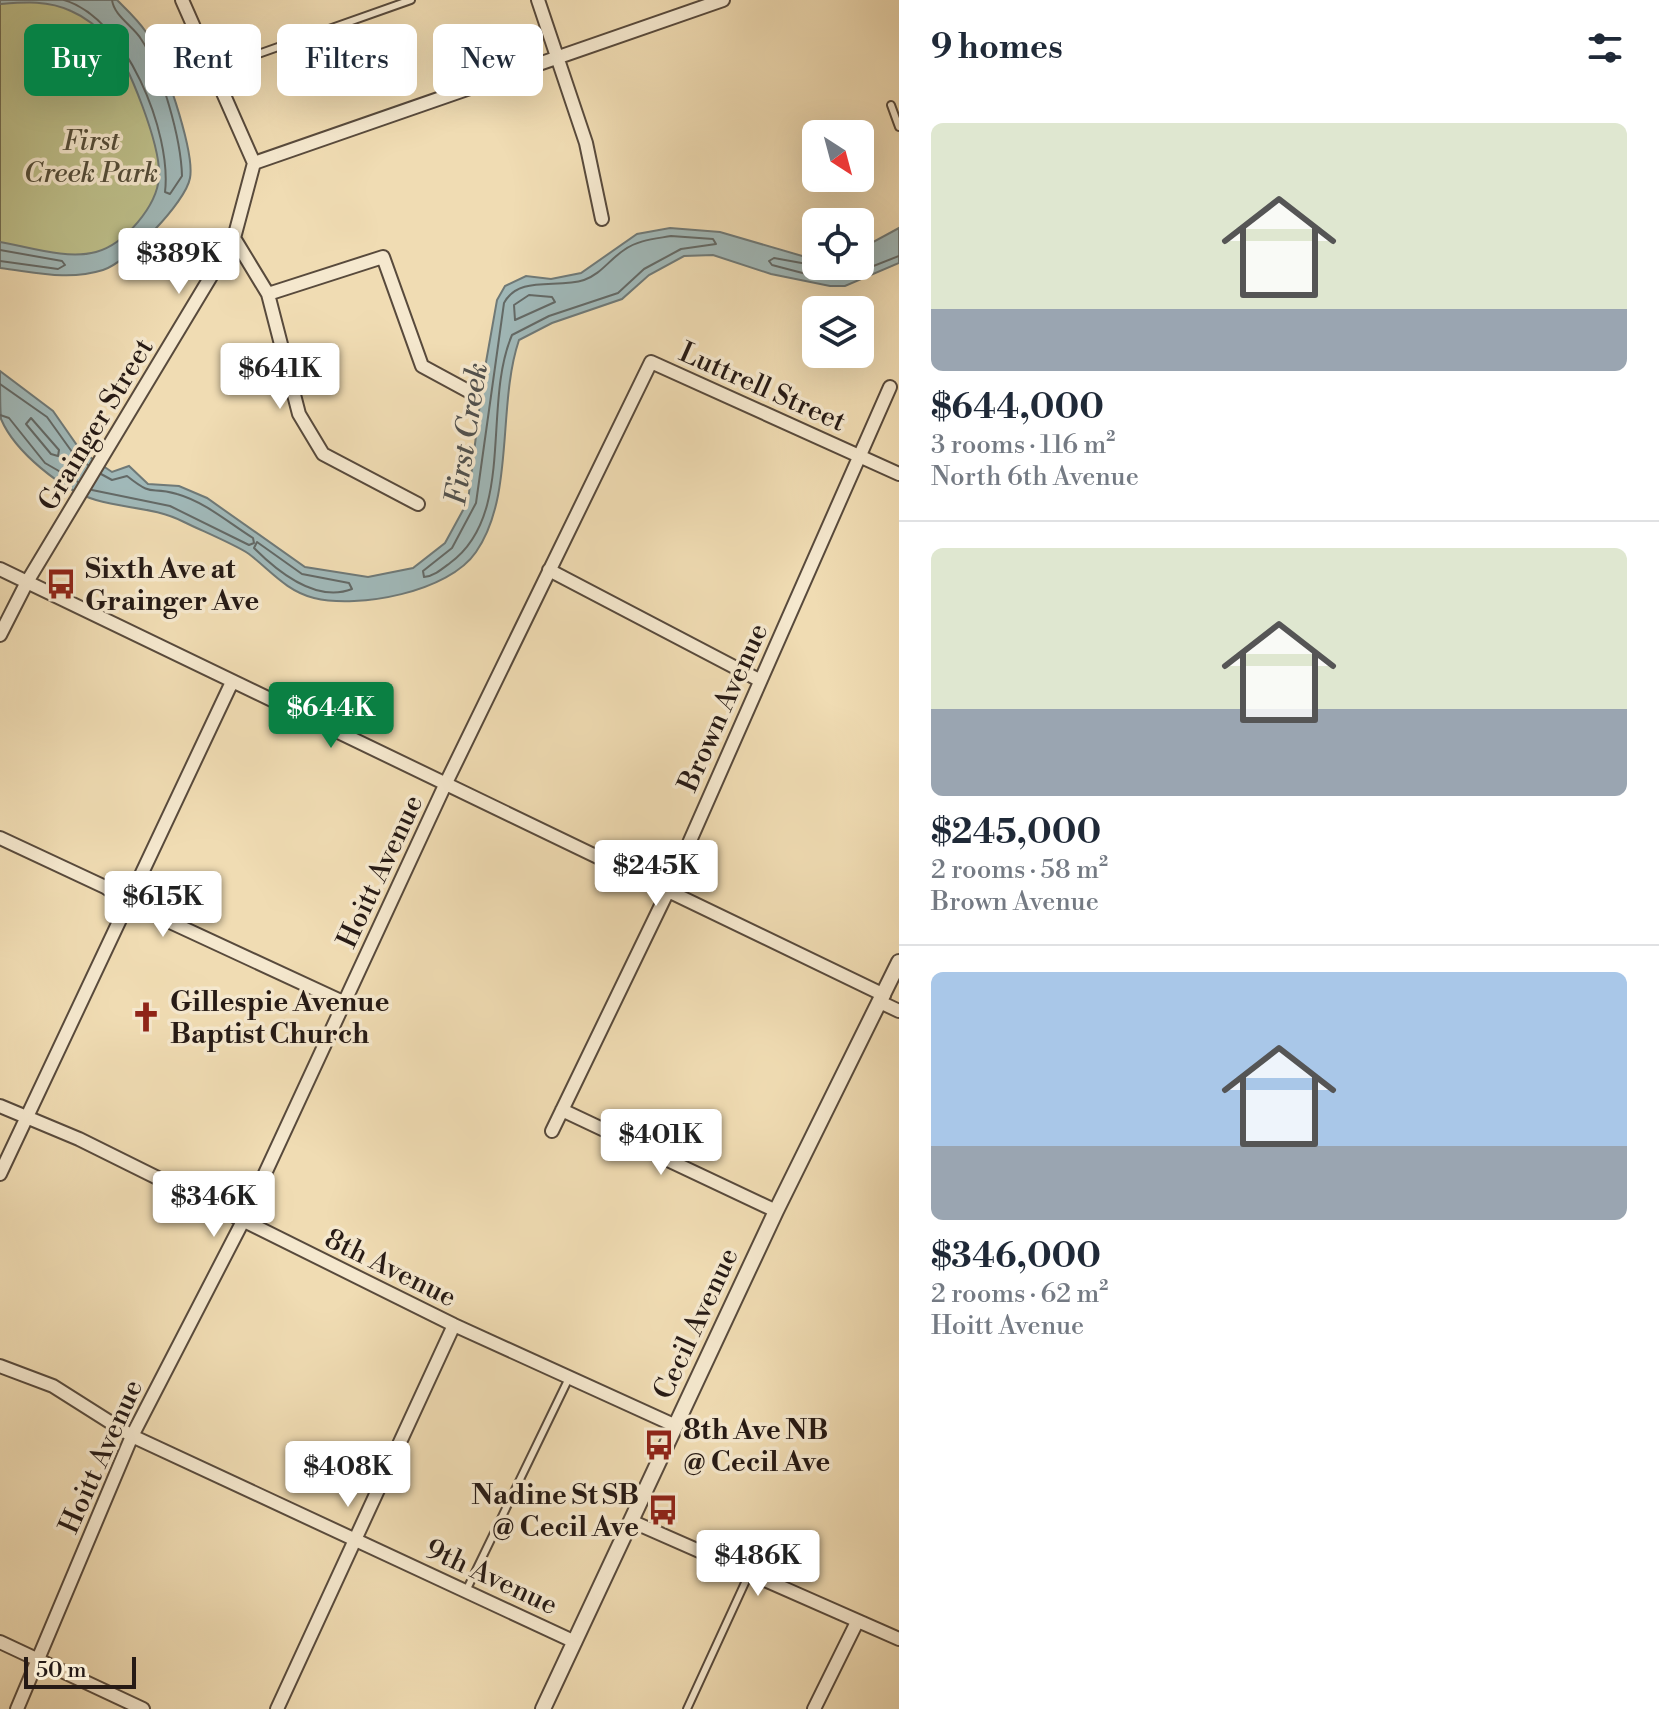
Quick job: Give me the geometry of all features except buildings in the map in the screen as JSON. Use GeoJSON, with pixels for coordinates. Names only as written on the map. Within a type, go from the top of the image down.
{"type":"FeatureCollection","features":[{"type":"Feature","properties":{"kind":"street"},"geometry":{"type":"LineString","coordinates":[[182,0],[193,24]]}},
{"type":"Feature","properties":{"kind":"street"},"geometry":{"type":"LineString","coordinates":[[538,0],[586,143],[602,219]]}},
{"type":"Feature","properties":{"kind":"street"},"geometry":{"type":"LineString","coordinates":[[224,96],[254,163],[723,0]]}},
{"type":"Feature","properties":{"kind":"street","name":"Grainger Street"},"geometry":{"type":"LineString","coordinates":[[0,635],[27,582],[234,238],[254,163]]}},
{"type":"Feature","properties":{"kind":"street"},"geometry":{"type":"LineString","coordinates":[[234,238],[268,294],[299,414],[323,454],[418,504]]}},
{"type":"Feature","properties":{"kind":"street"},"geometry":{"type":"LineString","coordinates":[[268,294],[383,257],[422,366],[470,392]]}},
{"type":"Feature","properties":{"kind":"street","name":"Luttrell Street"},"geometry":{"type":"LineString","coordinates":[[651,362],[899,474]]}},
{"type":"Feature","properties":{"kind":"street","name":"Hoitt Avenue"},"geometry":{"type":"LineString","coordinates":[[17,1709],[132,1436],[243,1221],[445,785],[651,362]]}},
{"type":"Feature","properties":{"kind":"street","name":"Brown Avenue"},"geometry":{"type":"LineString","coordinates":[[552,1131],[667,893],[890,387]]}},
{"type":"Feature","properties":{"kind":"street"},"geometry":{"type":"LineString","coordinates":[[0,569],[882,998],[899,1011]]}},
{"type":"Feature","properties":{"kind":"street"},"geometry":{"type":"LineString","coordinates":[[549,570],[759,680]]}},
{"type":"Feature","properties":{"kind":"street"},"geometry":{"type":"LineString","coordinates":[[0,1174],[232,682]]}},
{"type":"Feature","properties":{"kind":"street"},"geometry":{"type":"LineString","coordinates":[[0,838],[105,887],[127,902],[345,1003]]}},
{"type":"Feature","properties":{"kind":"street","name":"Cecil Avenue"},"geometry":{"type":"LineString","coordinates":[[543,1709],[776,1211],[899,962]]}},
{"type":"Feature","properties":{"kind":"street","name":"8th Avenue"},"geometry":{"type":"LineString","coordinates":[[0,1106],[79,1139],[454,1325],[676,1426]]}},
{"type":"Feature","properties":{"kind":"street"},"geometry":{"type":"LineString","coordinates":[[562,1110],[776,1211]]}},
{"type":"Feature","properties":{"kind":"street"},"geometry":{"type":"LineString","coordinates":[[277,1709],[454,1325]]}},
{"type":"Feature","properties":{"kind":"street","name":"9th Avenue"},"geometry":{"type":"LineString","coordinates":[[0,1366],[53,1386],[132,1436],[575,1642]]}},
{"type":"Feature","properties":{"kind":"street"},"geometry":{"type":"LineString","coordinates":[[631,1521],[899,1639]]}},
{"type":"Feature","properties":{"kind":"street"},"geometry":{"type":"LineString","coordinates":[[814,1709],[857,1622]]}},
{"type":"Feature","properties":{"kind":"street"},"geometry":{"type":"LineString","coordinates":[[0,1642],[143,1709]]}},
{"type":"Feature","properties":{"kind":"lane"},"geometry":{"type":"LineString","coordinates":[[261,53],[411,0]]}},
{"type":"Feature","properties":{"kind":"lane"},"geometry":{"type":"LineString","coordinates":[[891,105],[899,127]]}},
{"type":"Feature","properties":{"kind":"lane"},"geometry":{"type":"LineString","coordinates":[[466,1591],[569,1377]]}},
{"type":"Feature","properties":{"kind":"lane"},"geometry":{"type":"LineString","coordinates":[[687,1709],[749,1574]]}},
{"type":"Feature","properties":{"kind":"green space","name":"First Creek Park"},"geometry":{"type":"Polygon","coordinates":[[[0,0],[109,0],[120,24],[24,24],[24,96],[129,96],[129,42],[145,76],[145,96],[154,96],[184,159],[130,249],[0,265],[0,0]]]}},
{"type":"Feature","properties":{"kind":"water"},"geometry":{"type":"Polygon","coordinates":[[[0,0],[117,0],[145,31],[145,96],[173,96],[190,165],[186,189],[167,216],[140,244],[103,270],[64,275],[0,268],[0,242],[73,255],[96,252],[118,241],[146,211],[157,188],[158,163],[142,106],[129,75],[129,24],[92,24],[54,5],[0,4],[0,0]]]}},
{"type":"Feature","properties":{"kind":"water","name":"First Creek"},"geometry":{"type":"Polygon","coordinates":[[[670,228],[720,232],[802,256],[802,280],[859,280],[845,286],[830,286],[771,274],[713,255],[684,256],[649,275],[622,299],[552,323],[519,340],[508,393],[501,477],[488,529],[476,552],[463,566],[445,578],[401,594],[354,601],[332,601],[304,595],[243,550],[184,522],[162,514],[96,500],[69,488],[28,456],[1,419],[0,371],[53,411],[81,451],[112,472],[129,466],[148,484],[179,486],[207,498],[305,567],[368,577],[413,568],[445,543],[468,501],[483,379],[497,300],[505,286],[526,276],[551,279],[581,273],[637,234],[670,228]]]}},
{"type":"Feature","properties":{"kind":"water","name":"First Creek"},"geometry":{"type":"Polygon","coordinates":[[[899,228],[899,263],[874,274],[874,241],[899,228]]]}},
{"type":"Feature","properties":{"kind":"place","name":"Sixth Ave at Grainger Ave"},"geometry":{"type":"Point","coordinates":[61,584]}},
{"type":"Feature","properties":{"kind":"place","name":"Gillespie Avenue Baptist Church"},"geometry":{"type":"Point","coordinates":[146,1017]}},
{"type":"Feature","properties":{"kind":"place","name":"8th Ave NB @ Cecil Ave"},"geometry":{"type":"Point","coordinates":[659,1445]}},
{"type":"Feature","properties":{"kind":"place","name":"Nadine St SB @ Cecil Ave"},"geometry":{"type":"Point","coordinates":[663,1510]}}]}
